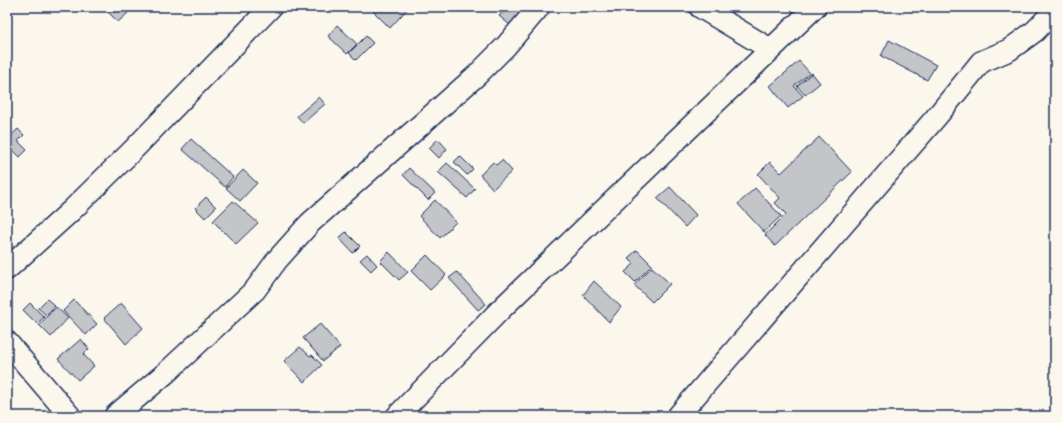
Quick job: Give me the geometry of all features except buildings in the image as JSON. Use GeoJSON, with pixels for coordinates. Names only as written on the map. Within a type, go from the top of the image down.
{"type":"FeatureCollection","features":[{"type":"Feature","properties":{"kind":"street"},"geometry":{"type":"LineString","coordinates":[[7,269],[71,211],[131,152],[271,7]]}},
{"type":"Feature","properties":{"kind":"street"},"geometry":{"type":"LineString","coordinates":[[115,416],[167,372],[255,290],[277,260],[310,223],[477,75],[506,46],[539,7]]}},
{"type":"Feature","properties":{"kind":"street"},"geometry":{"type":"LineString","coordinates":[[700,7],[770,49]]}},
{"type":"Feature","properties":{"kind":"street"},"geometry":{"type":"LineString","coordinates":[[398,416],[503,307],[815,7]]}},
{"type":"Feature","properties":{"kind":"street"},"geometry":{"type":"LineString","coordinates":[[678,416],[933,121],[980,62],[1010,50],[1035,31],[1055,10]]}},
{"type":"Feature","properties":{"kind":"street"},"geometry":{"type":"LineString","coordinates":[[7,342],[70,416]]}}]}
